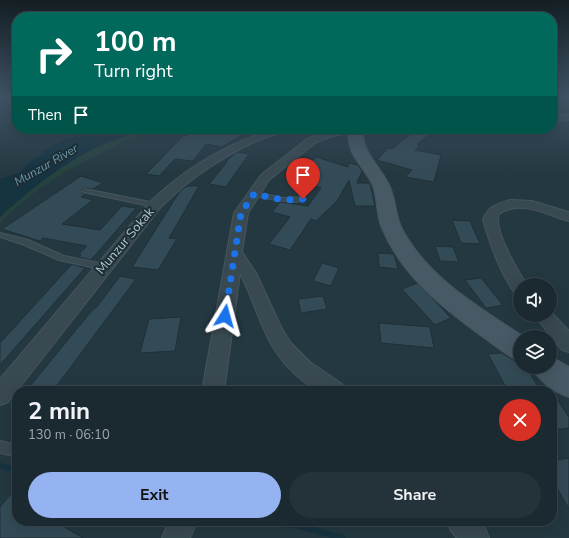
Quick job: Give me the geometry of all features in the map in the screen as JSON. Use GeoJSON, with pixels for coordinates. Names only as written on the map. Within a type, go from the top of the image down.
{"type":"FeatureCollection","features":[{"type":"Feature","properties":{"kind":"main road"},"geometry":{"type":"LineString","coordinates":[[355,134],[356,146],[380,185],[391,226],[407,257],[456,304],[513,344]]}},
{"type":"Feature","properties":{"kind":"main road"},"geometry":{"type":"LineString","coordinates":[[555,374],[569,384]]}},
{"type":"Feature","properties":{"kind":"street","name":"Munzur Sokak"},"geometry":{"type":"LineString","coordinates":[[0,395],[155,205],[173,187],[194,171],[250,140],[268,134]]}},
{"type":"Feature","properties":{"kind":"street"},"geometry":{"type":"LineString","coordinates":[[213,386],[241,213],[265,178],[311,141],[331,134]]}},
{"type":"Feature","properties":{"kind":"street"},"geometry":{"type":"LineString","coordinates":[[513,278],[508,270],[496,242],[490,219],[494,211],[505,206],[521,204],[551,208],[569,217]]}},
{"type":"Feature","properties":{"kind":"street"},"geometry":{"type":"LineString","coordinates":[[235,253],[245,266],[278,340],[286,352],[297,364],[327,386]]}},
{"type":"Feature","properties":{"kind":"street"},"geometry":{"type":"LineString","coordinates":[[549,322],[569,344]]}},
{"type":"Feature","properties":{"kind":"street"},"geometry":{"type":"LineString","coordinates":[[464,526],[475,538]]}},
{"type":"Feature","properties":{"kind":"lane"},"geometry":{"type":"LineString","coordinates":[[85,191],[155,205]]}},
{"type":"Feature","properties":{"kind":"lane"},"geometry":{"type":"LineString","coordinates":[[254,194],[283,200],[303,199]]}},
{"type":"Feature","properties":{"kind":"lane"},"geometry":{"type":"LineString","coordinates":[[0,235],[25,242],[62,258],[104,267]]}},
{"type":"Feature","properties":{"kind":"lane"},"geometry":{"type":"LineString","coordinates":[[0,447],[12,450]]}},
{"type":"Feature","properties":{"kind":"green space"},"geometry":{"type":"Polygon","coordinates":[[[131,134],[141,134],[84,161],[48,183],[15,208],[0,223],[0,217],[16,202],[52,174],[70,162],[110,141],[131,134]]]}},
{"type":"Feature","properties":{"kind":"water","name":"Munzur River"},"geometry":{"type":"Polygon","coordinates":[[[81,134],[131,134],[110,141],[70,162],[16,202],[0,217],[0,179],[20,172],[32,160],[42,154],[42,152],[63,140],[81,134]]]}},
{"type":"Feature","properties":{"kind":"building"},"geometry":{"type":"Polygon","coordinates":[[[189,134],[244,134],[222,147],[206,144],[193,161],[175,159],[159,176],[146,174],[184,135],[189,134]]]}},
{"type":"Feature","properties":{"kind":"building"},"geometry":{"type":"Polygon","coordinates":[[[411,134],[430,134],[417,144],[420,146],[415,150],[441,155],[434,182],[405,177],[412,170],[377,160],[388,148],[392,149],[411,134]]]}},
{"type":"Feature","properties":{"kind":"building"},"geometry":{"type":"Polygon","coordinates":[[[237,152],[249,154],[226,187],[209,184],[227,162],[226,161],[237,152]]]}},
{"type":"Feature","properties":{"kind":"building"},"geometry":{"type":"Polygon","coordinates":[[[316,157],[348,167],[349,163],[358,165],[362,171],[357,183],[370,183],[375,206],[355,206],[349,180],[337,201],[316,221],[311,219],[290,250],[269,244],[290,217],[272,212],[280,202],[308,206],[321,188],[292,177],[316,157]]]}},
{"type":"Feature","properties":{"kind":"building"},"geometry":{"type":"Polygon","coordinates":[[[81,176],[103,183],[93,189],[85,188],[81,190],[82,193],[86,194],[81,197],[93,200],[62,224],[100,230],[122,206],[136,208],[91,260],[79,257],[81,255],[79,254],[87,246],[43,238],[40,241],[2,229],[81,176]]]}},
{"type":"Feature","properties":{"kind":"building"},"geometry":{"type":"Polygon","coordinates":[[[187,186],[199,186],[169,238],[177,239],[158,270],[132,267],[180,191],[187,186]]]}},
{"type":"Feature","properties":{"kind":"building"},"geometry":{"type":"Polygon","coordinates":[[[452,220],[470,221],[480,244],[461,243],[452,220]]]}},
{"type":"Feature","properties":{"kind":"building"},"geometry":{"type":"Polygon","coordinates":[[[435,246],[453,247],[459,262],[440,261],[435,246]]]}},
{"type":"Feature","properties":{"kind":"building"},"geometry":{"type":"Polygon","coordinates":[[[378,253],[394,254],[398,269],[379,267],[378,253]]]}},
{"type":"Feature","properties":{"kind":"building"},"geometry":{"type":"Polygon","coordinates":[[[322,263],[339,268],[331,286],[313,281],[322,263]]]}},
{"type":"Feature","properties":{"kind":"building"},"geometry":{"type":"Polygon","coordinates":[[[72,264],[85,268],[0,365],[0,343],[72,264]]]}},
{"type":"Feature","properties":{"kind":"building"},"geometry":{"type":"Polygon","coordinates":[[[120,276],[136,279],[57,386],[30,386],[94,308],[96,308],[120,276]]]}},
{"type":"Feature","properties":{"kind":"building"},"geometry":{"type":"Polygon","coordinates":[[[481,278],[503,305],[486,308],[465,280],[481,278]]]}},
{"type":"Feature","properties":{"kind":"building"},"geometry":{"type":"Polygon","coordinates":[[[417,283],[451,318],[435,325],[402,289],[417,283]]]}},
{"type":"Feature","properties":{"kind":"building"},"geometry":{"type":"Polygon","coordinates":[[[323,296],[327,309],[301,313],[298,299],[323,296]]]}},
{"type":"Feature","properties":{"kind":"building"},"geometry":{"type":"Polygon","coordinates":[[[181,317],[175,351],[140,353],[149,319],[181,317]]]}},
{"type":"Feature","properties":{"kind":"building"},"geometry":{"type":"Polygon","coordinates":[[[379,323],[430,327],[434,348],[381,343],[379,323]]]}},
{"type":"Feature","properties":{"kind":"building"},"geometry":{"type":"Polygon","coordinates":[[[502,353],[513,360],[513,374],[530,374],[538,386],[505,386],[488,354],[502,353]]]}},
{"type":"Feature","properties":{"kind":"building"},"geometry":{"type":"Polygon","coordinates":[[[557,399],[569,417],[569,428],[557,429],[557,399]]]}},
{"type":"Feature","properties":{"kind":"building"},"geometry":{"type":"Polygon","coordinates":[[[569,458],[569,509],[557,488],[557,460],[569,458]]]}},
{"type":"Feature","properties":{"kind":"building"},"geometry":{"type":"Polygon","coordinates":[[[10,495],[12,496],[12,526],[63,526],[83,538],[0,538],[0,507],[10,495]]]}},
{"type":"Feature","properties":{"kind":"waterway"},"geometry":{"type":"LineString","coordinates":[[0,466],[12,469]]}},
{"type":"Feature","properties":{"kind":"waterway"},"geometry":{"type":"LineString","coordinates":[[299,526],[343,538]]}},
{"type":"Feature","properties":{"kind":"route"},"geometry":{"type":"LineString","coordinates":[[225,316],[241,213],[254,194],[289,201],[303,199]]}}]}
